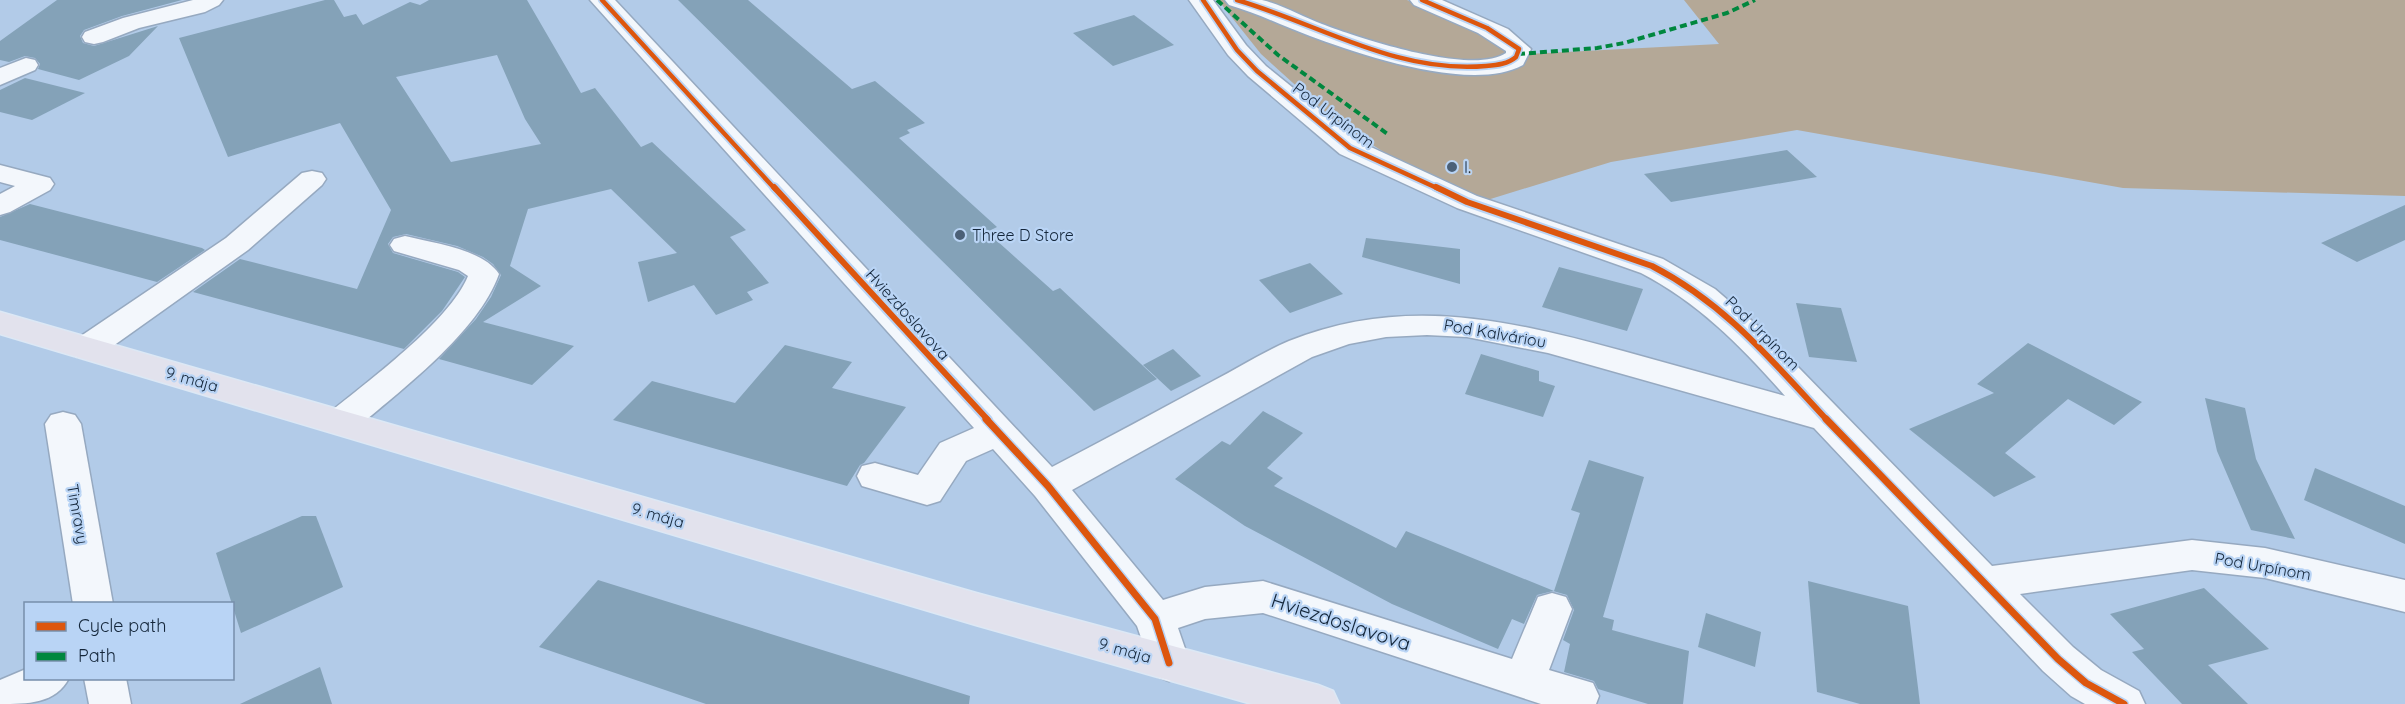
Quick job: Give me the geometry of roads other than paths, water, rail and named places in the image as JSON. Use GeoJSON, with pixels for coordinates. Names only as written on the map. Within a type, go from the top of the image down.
{"type":"FeatureCollection","features":[{"type":"Feature","properties":{"kind":"main road","name":"9. mája"},"geometry":{"type":"LineString","coordinates":[[0,323],[976,609],[1304,702]]}},
{"type":"Feature","properties":{"kind":"street"},"geometry":{"type":"LineString","coordinates":[[94,37],[130,23],[197,7],[211,0]]}},
{"type":"Feature","properties":{"kind":"street","name":"Hviezdoslavova"},"geometry":{"type":"LineString","coordinates":[[602,0],[1048,486],[1155,619],[1168,663]]}},
{"type":"Feature","properties":{"kind":"street","name":"Pod Urpínom"},"geometry":{"type":"LineString","coordinates":[[1202,0],[1237,51],[1292,102],[1350,148],[1467,202],[1672,275],[1709,299],[1740,324],[1826,419],[2065,665],[2086,682],[2124,704]]}},
{"type":"Feature","properties":{"kind":"street"},"geometry":{"type":"LineString","coordinates":[[1237,0],[1318,31],[1371,48],[1431,62],[1490,66],[1506,63],[1515,59],[1518,54],[1518,49],[1514,44],[1499,35],[1422,0]]}},
{"type":"Feature","properties":{"kind":"street"},"geometry":{"type":"LineString","coordinates":[[0,77],[26,65]]}},
{"type":"Feature","properties":{"kind":"street"},"geometry":{"type":"LineString","coordinates":[[0,173],[40,184],[0,206]]}},
{"type":"Feature","properties":{"kind":"street"},"geometry":{"type":"LineString","coordinates":[[87,348],[237,244],[311,178]]}},
{"type":"Feature","properties":{"kind":"street"},"geometry":{"type":"LineString","coordinates":[[341,422],[461,314],[483,284],[484,274],[470,263],[405,245]]}},
{"type":"Feature","properties":{"kind":"street","name":"Pod Kalváriou"},"geometry":{"type":"LineString","coordinates":[[1048,486],[1300,349],[1334,336],[1389,325],[1451,324],[1512,333],[1826,419]]}},
{"type":"Feature","properties":{"kind":"street","name":"Timravy"},"geometry":{"type":"LineString","coordinates":[[63,424],[93,602]]}},
{"type":"Feature","properties":{"kind":"street"},"geometry":{"type":"LineString","coordinates":[[875,476],[927,491],[953,452],[997,432]]}},
{"type":"Feature","properties":{"kind":"street","name":"Pod Urpínom"},"geometry":{"type":"LineString","coordinates":[[1984,583],[2192,555],[2265,562],[2402,595]]}},
{"type":"Feature","properties":{"kind":"street","name":"Hviezdoslavova"},"geometry":{"type":"LineString","coordinates":[[1155,619],[1205,603],[1263,597],[1524,681],[1578,696]]}},
{"type":"Feature","properties":{"kind":"street"},"geometry":{"type":"LineString","coordinates":[[1524,681],[1552,609]]}},
{"type":"Feature","properties":{"kind":"street"},"geometry":{"type":"LineString","coordinates":[[0,700],[44,680]]}},
{"type":"Feature","properties":{"kind":"street"},"geometry":{"type":"LineString","coordinates":[[105,680],[110,704]]}},
{"type":"Feature","properties":{"kind":"place","name":"I."},"geometry":{"type":"Point","coordinates":[1452,167]}},
{"type":"Feature","properties":{"kind":"place","name":"Three D Store"},"geometry":{"type":"Point","coordinates":[960,235]}}]}
